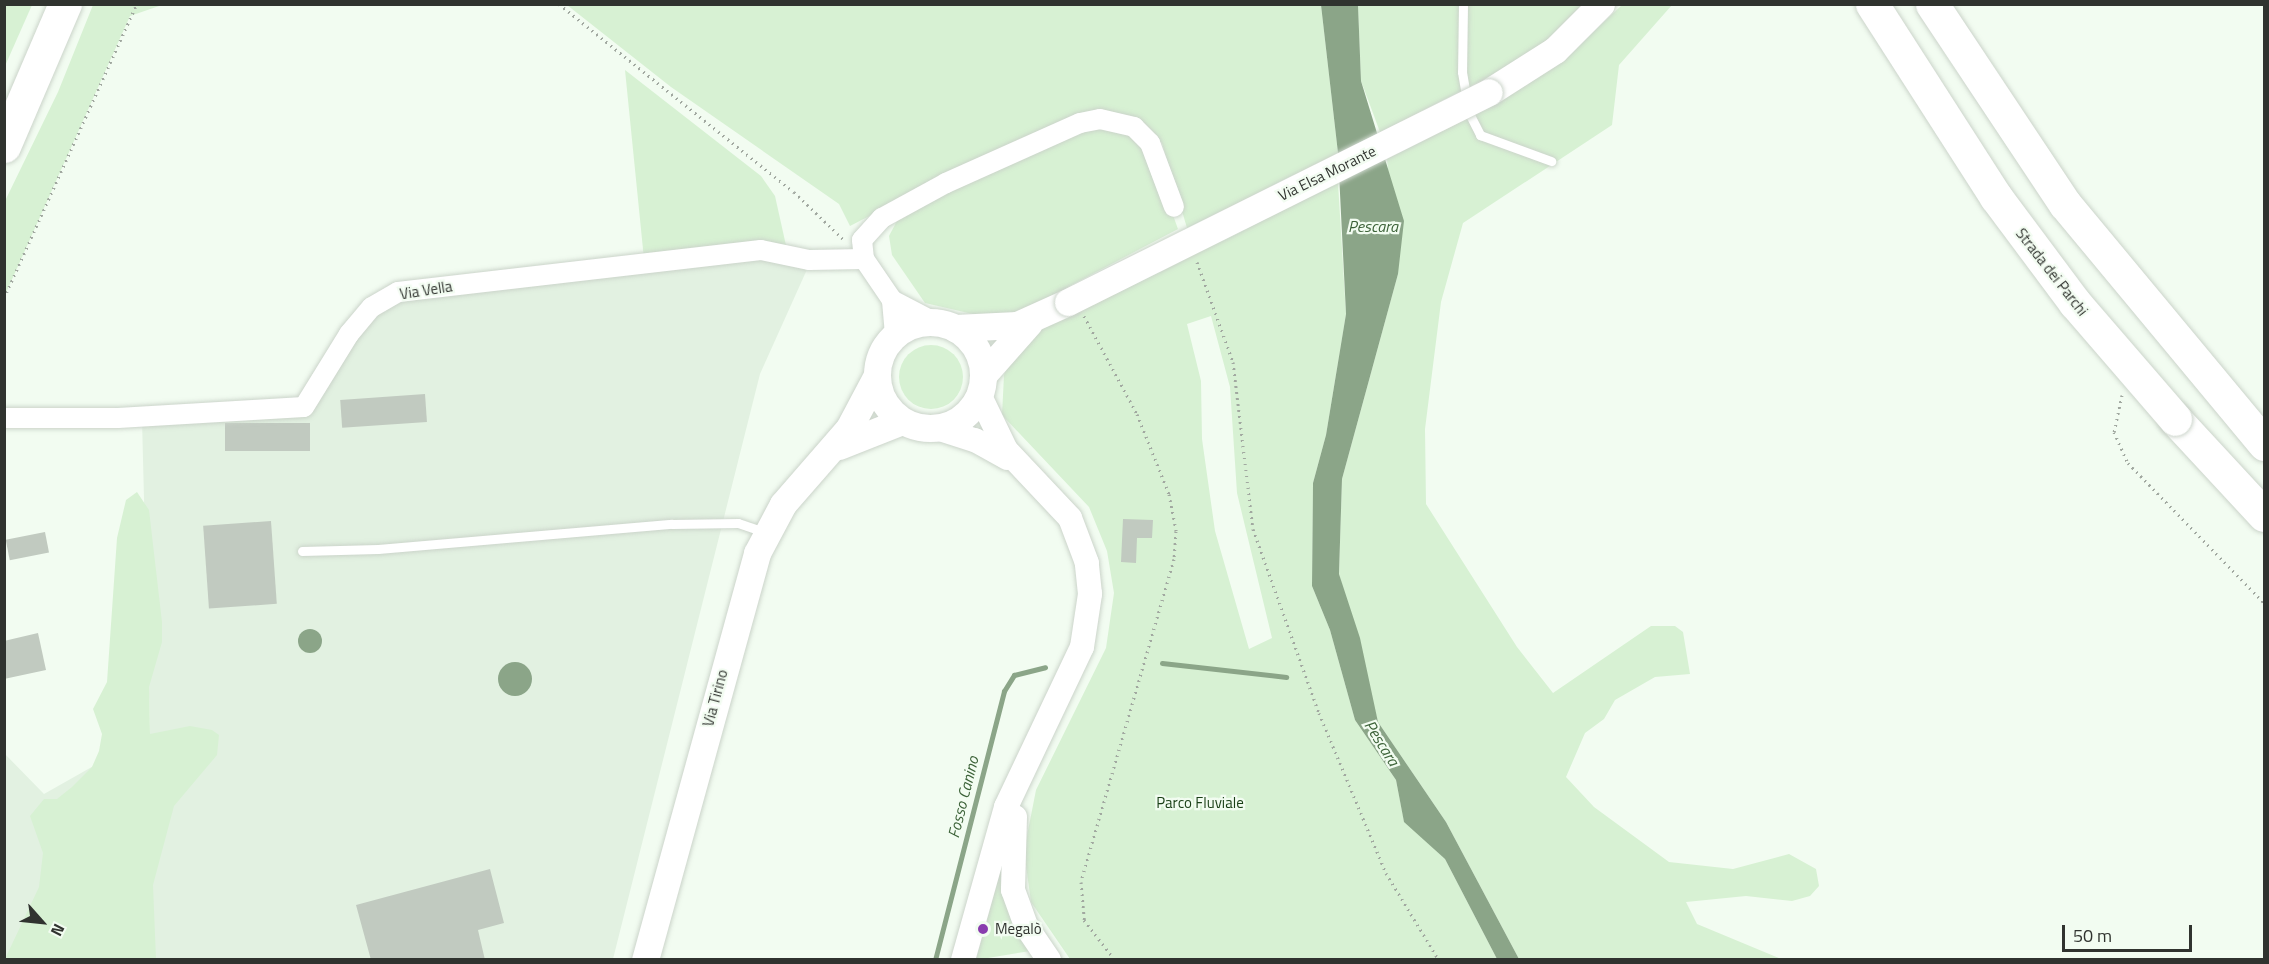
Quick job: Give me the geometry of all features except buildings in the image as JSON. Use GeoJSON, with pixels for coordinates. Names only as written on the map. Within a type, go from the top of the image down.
{"type":"FeatureCollection","features":[{"type":"Feature","properties":{"kind":"highway"},"geometry":{"type":"LineString","coordinates":[[4,146],[65,4]]}},
{"type":"Feature","properties":{"kind":"highway","name":"Strada dei Parchi"},"geometry":{"type":"LineString","coordinates":[[1872,4],[1996,197],[2076,303],[2175,419],[2265,515]]}},
{"type":"Feature","properties":{"kind":"highway"},"geometry":{"type":"LineString","coordinates":[[1932,4],[2065,204],[2211,384],[2265,444]]}},
{"type":"Feature","properties":{"kind":"main road","name":"Via Elsa Morante"},"geometry":{"type":"LineString","coordinates":[[945,325],[1000,329],[1075,307],[1489,92],[1555,50],[1601,4]]}},
{"type":"Feature","properties":{"kind":"main road","name":"Via Elsa Morante"},"geometry":{"type":"LineString","coordinates":[[981,385],[1008,343],[1037,317]]}},
{"type":"Feature","properties":{"kind":"main road"},"geometry":{"type":"LineString","coordinates":[[913,324],[945,325],[973,344],[981,385],[967,414],[937,428],[902,421],[884,402],[876,377],[878,362],[895,335],[913,324]]}},
{"type":"Feature","properties":{"kind":"main road","name":"Via Tirino"},"geometry":{"type":"LineString","coordinates":[[645,960],[745,586],[767,533],[783,504],[860,413],[876,377]]}},
{"type":"Feature","properties":{"kind":"main road","name":"Via Tirino"},"geometry":{"type":"LineString","coordinates":[[825,454],[852,438],[902,421]]}},
{"type":"Feature","properties":{"kind":"street"},"geometry":{"type":"LineString","coordinates":[[895,335],[892,300],[864,259],[862,240],[882,218],[1080,123],[1100,119],[1134,127],[1150,142],[1161,162],[1174,207]]}},
{"type":"Feature","properties":{"kind":"street","name":"Via Vella"},"geometry":{"type":"LineString","coordinates":[[4,418],[118,418],[304,406],[349,334],[372,307],[398,292],[750,251],[809,260],[864,259]]}},
{"type":"Feature","properties":{"kind":"street"},"geometry":{"type":"LineString","coordinates":[[892,300],[945,325]]}},
{"type":"Feature","properties":{"kind":"street"},"geometry":{"type":"LineString","coordinates":[[963,960],[1021,767],[1082,646],[1090,594],[1086,556],[1071,518],[1028,474],[995,434],[981,385]]}},
{"type":"Feature","properties":{"kind":"street"},"geometry":{"type":"LineString","coordinates":[[937,428],[986,446],[1028,474]]}},
{"type":"Feature","properties":{"kind":"street"},"geometry":{"type":"LineString","coordinates":[[1021,767],[1012,846],[1013,890],[1026,926],[1048,960]]}},
{"type":"Feature","properties":{"kind":"lane"},"geometry":{"type":"LineString","coordinates":[[1463,4],[1462,72],[1469,113],[1480,135],[1551,161]]}},
{"type":"Feature","properties":{"kind":"lane"},"geometry":{"type":"LineString","coordinates":[[302,551],[378,549],[672,524],[738,523],[767,533]]}},
{"type":"Feature","properties":{"kind":"path"},"geometry":{"type":"LineString","coordinates":[[4,298],[137,4]]}},
{"type":"Feature","properties":{"kind":"path"},"geometry":{"type":"LineString","coordinates":[[559,4],[794,192],[864,259]]}},
{"type":"Feature","properties":{"kind":"path"},"geometry":{"type":"LineString","coordinates":[[1194,254],[1233,362],[1257,540],[1319,713],[1386,873],[1439,960]]}},
{"type":"Feature","properties":{"kind":"path"},"geometry":{"type":"LineString","coordinates":[[1075,307],[1137,414],[1169,494],[1176,531],[1174,559],[1081,882],[1084,920],[1115,960]]}},
{"type":"Feature","properties":{"kind":"path"},"geometry":{"type":"LineString","coordinates":[[2173,513],[2265,603]]}},
{"type":"Feature","properties":{"kind":"shaded area"},"geometry":{"type":"Polygon","coordinates":[[[756,256],[809,265],[760,374],[613,959],[5,959],[4,753],[44,794],[150,734],[142,420],[312,409],[377,309],[407,296],[756,256]]]}},
{"type":"Feature","properties":{"kind":"green space"},"geometry":{"type":"Polygon","coordinates":[[[4,5],[32,5],[5,66],[4,5]]]}},
{"type":"Feature","properties":{"kind":"green space"},"geometry":{"type":"Polygon","coordinates":[[[93,5],[162,5],[130,16],[5,295],[5,201],[58,92],[93,5]]]}},
{"type":"Feature","properties":{"kind":"green space"},"geometry":{"type":"Polygon","coordinates":[[[567,5],[1321,5],[1338,153],[1187,228],[1162,143],[1131,116],[1116,113],[943,178],[850,226],[839,204],[671,87],[567,5]]]}},
{"type":"Feature","properties":{"kind":"green space"},"geometry":{"type":"Polygon","coordinates":[[[1358,5],[1586,5],[1526,58],[1380,132],[1361,81],[1358,5]]]}},
{"type":"Feature","properties":{"kind":"green space"},"geometry":{"type":"Polygon","coordinates":[[[1622,5],[1672,5],[1619,65],[1612,125],[1463,223],[1441,302],[1425,429],[1426,504],[1517,647],[1553,693],[1651,626],[1675,626],[1683,632],[1690,674],[1655,677],[1615,700],[1604,719],[1585,733],[1566,777],[1594,807],[1669,862],[1733,869],[1789,854],[1816,869],[1819,886],[1810,896],[1792,901],[1746,896],[1686,902],[1697,924],[1781,959],[1519,959],[1446,822],[1378,722],[1339,574],[1342,479],[1398,274],[1387,159],[1495,105],[1558,65],[1622,5]]]}},
{"type":"Feature","properties":{"kind":"green space"},"geometry":{"type":"Polygon","coordinates":[[[625,70],[761,176],[775,196],[787,250],[644,259],[625,70]]]}},
{"type":"Feature","properties":{"kind":"green space"},"geometry":{"type":"Polygon","coordinates":[[[1086,125],[1132,134],[1150,152],[1178,229],[1003,321],[925,303],[892,255],[889,236],[899,217],[914,205],[1086,125]]]}},
{"type":"Feature","properties":{"kind":"green space","name":"Parco Fluviale"},"geometry":{"type":"Polygon","coordinates":[[[1338,183],[1346,314],[1326,435],[1313,483],[1312,586],[1330,630],[1355,720],[1396,780],[1404,821],[1445,859],[1497,959],[1070,959],[1031,902],[1024,851],[1036,790],[1106,648],[1114,593],[1107,551],[1089,507],[1002,415],[1004,375],[1012,355],[1030,336],[1054,320],[1338,183]],[[1211,316],[1187,324],[1201,381],[1202,439],[1215,531],[1249,649],[1272,638],[1237,493],[1230,387],[1211,316]]]}},
{"type":"Feature","properties":{"kind":"green space"},"geometry":{"type":"Polygon","coordinates":[[[925,345],[937,345],[954,354],[961,365],[963,377],[961,389],[954,400],[937,409],[925,409],[913,404],[904,395],[899,383],[899,371],[904,359],[913,350],[925,345]]]}},
{"type":"Feature","properties":{"kind":"green space"},"geometry":{"type":"Polygon","coordinates":[[[137,492],[149,510],[162,622],[162,642],[149,687],[150,734],[190,726],[212,730],[219,735],[217,755],[174,806],[153,885],[156,959],[5,959],[39,887],[43,853],[30,816],[44,799],[57,799],[72,787],[92,767],[99,751],[102,734],[93,709],[107,682],[117,538],[126,500],[137,492]]]}},
{"type":"Feature","properties":{"kind":"green space"},"geometry":{"type":"Polygon","coordinates":[[[1000,873],[1030,951],[976,960],[1000,873]]]}},
{"type":"Feature","properties":{"kind":"water","name":"Pescara"},"geometry":{"type":"Polygon","coordinates":[[[1321,5],[1358,5],[1361,81],[1404,221],[1398,274],[1342,479],[1339,574],[1360,638],[1378,722],[1446,822],[1519,959],[1497,959],[1445,859],[1404,822],[1396,780],[1355,720],[1330,630],[1312,586],[1313,483],[1326,435],[1346,314],[1338,153],[1321,5]]]}},
{"type":"Feature","properties":{"kind":"water"},"geometry":{"type":"Polygon","coordinates":[[[310,629],[319,632],[322,641],[319,650],[310,653],[301,650],[298,641],[301,632],[310,629]]]}},
{"type":"Feature","properties":{"kind":"water"},"geometry":{"type":"Polygon","coordinates":[[[515,662],[527,667],[532,679],[527,691],[515,696],[503,691],[498,679],[503,667],[515,662]]]}},
{"type":"Feature","properties":{"kind":"waterway","name":"Fosso Canino"},"geometry":{"type":"LineString","coordinates":[[1162,663],[1286,677]]}},
{"type":"Feature","properties":{"kind":"waterway","name":"Fosso Canino"},"geometry":{"type":"LineString","coordinates":[[935,960],[1004,691],[1014,675],[1045,667]]}},
{"type":"Feature","properties":{"kind":"place","name":"Megalò"},"geometry":{"type":"Point","coordinates":[983,929]}}]}
